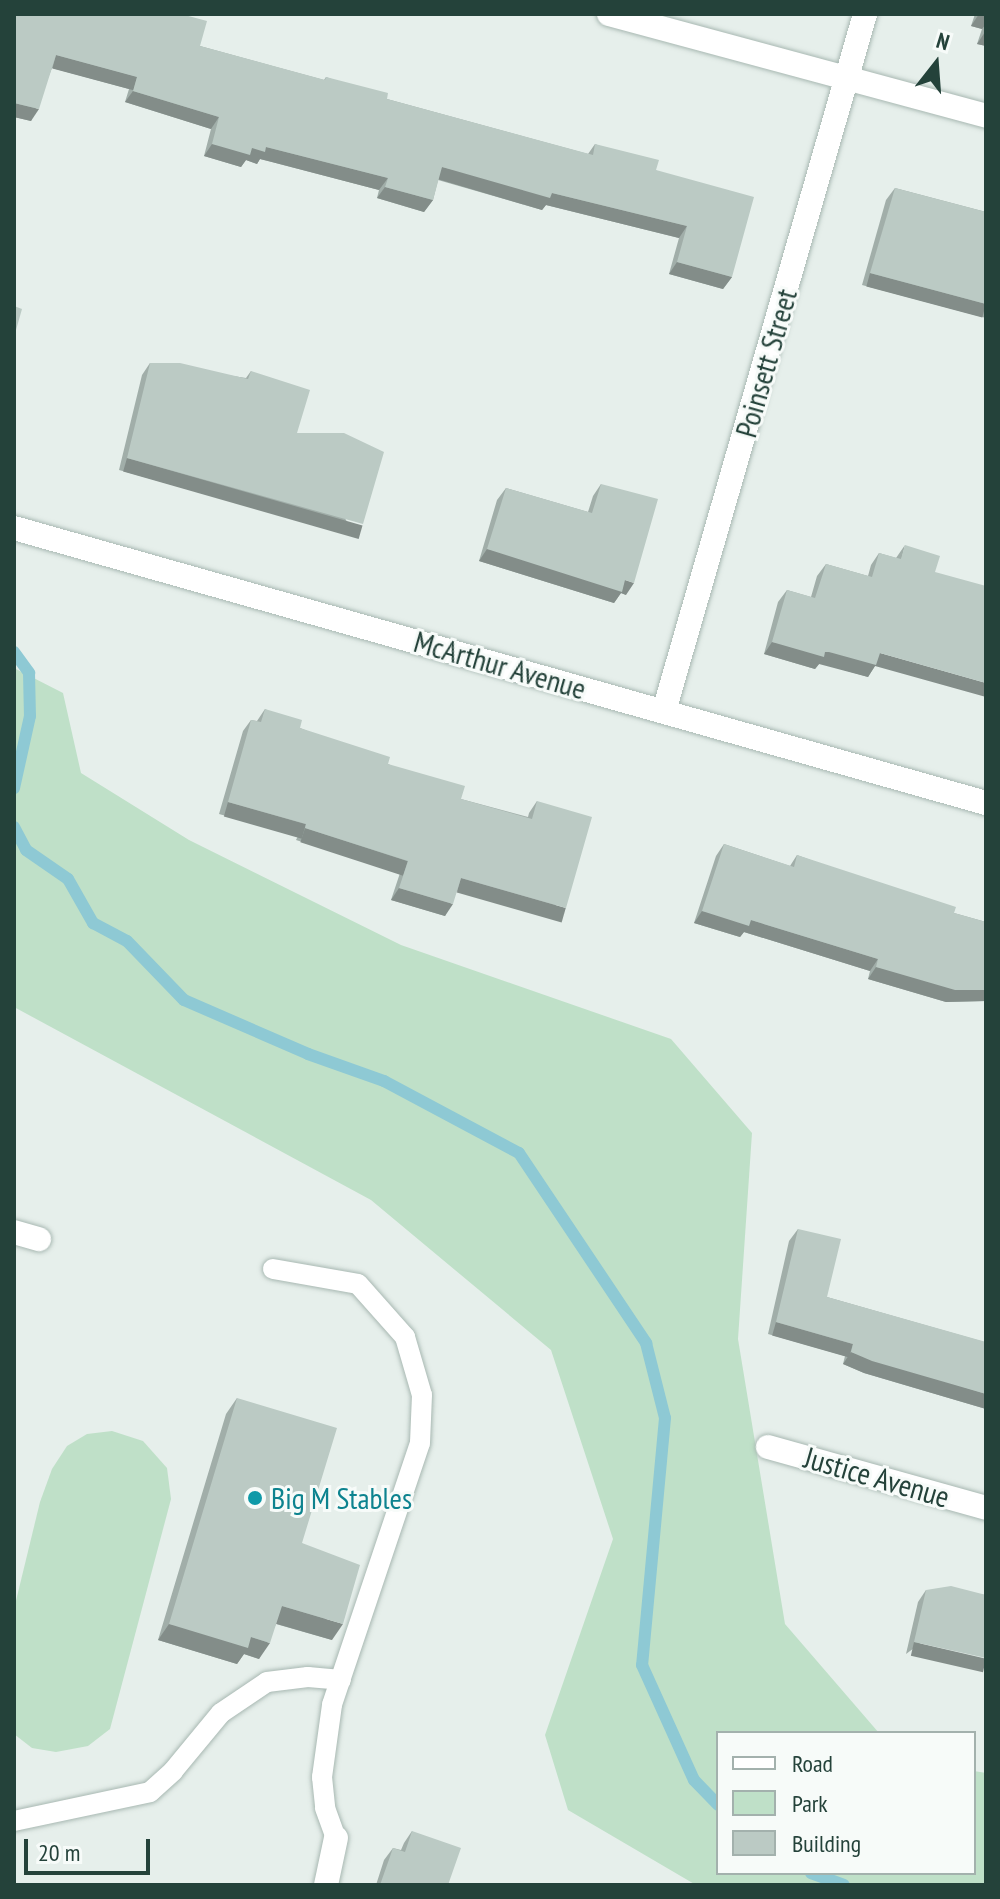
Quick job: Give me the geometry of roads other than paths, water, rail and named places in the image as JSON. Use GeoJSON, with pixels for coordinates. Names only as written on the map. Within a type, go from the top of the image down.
{"type":"FeatureCollection","features":[{"type":"Feature","properties":{"kind":"street"},"geometry":{"type":"LineString","coordinates":[[609,14],[986,116]]}},
{"type":"Feature","properties":{"kind":"street","name":"Poinsett Street"},"geometry":{"type":"LineString","coordinates":[[664,711],[865,14]]}},
{"type":"Feature","properties":{"kind":"street","name":"McArthur Avenue"},"geometry":{"type":"LineString","coordinates":[[14,528],[986,803]]}},
{"type":"Feature","properties":{"kind":"street"},"geometry":{"type":"LineString","coordinates":[[14,1232],[39,1239]]}},
{"type":"Feature","properties":{"kind":"street","name":"Justice Avenue"},"geometry":{"type":"LineString","coordinates":[[768,1447],[986,1508]]}},
{"type":"Feature","properties":{"kind":"street"},"geometry":{"type":"LineString","coordinates":[[326,1885],[336,1838]]}},
{"type":"Feature","properties":{"kind":"lane"},"geometry":{"type":"LineString","coordinates":[[273,1269],[358,1284],[405,1337],[422,1395],[420,1443],[332,1705],[322,1777],[325,1808],[336,1838]]}},
{"type":"Feature","properties":{"kind":"lane"},"geometry":{"type":"LineString","coordinates":[[14,1821],[150,1792],[173,1771],[221,1713],[267,1682],[308,1677],[341,1680]]}},
{"type":"Feature","properties":{"kind":"waterway"},"geometry":{"type":"LineString","coordinates":[[14,652],[29,673],[30,716],[14,788]]}},
{"type":"Feature","properties":{"kind":"waterway"},"geometry":{"type":"LineString","coordinates":[[14,827],[26,850],[68,879],[93,923],[127,941],[184,1000],[308,1054],[384,1081],[519,1153],[646,1343],[665,1418],[642,1665],[694,1780],[716,1803]]}},
{"type":"Feature","properties":{"kind":"waterway"},"geometry":{"type":"LineString","coordinates":[[816,1875],[844,1885]]}},
{"type":"Feature","properties":{"kind":"place","name":"Big M Stables"},"geometry":{"type":"Point","coordinates":[255,1498]}}]}
